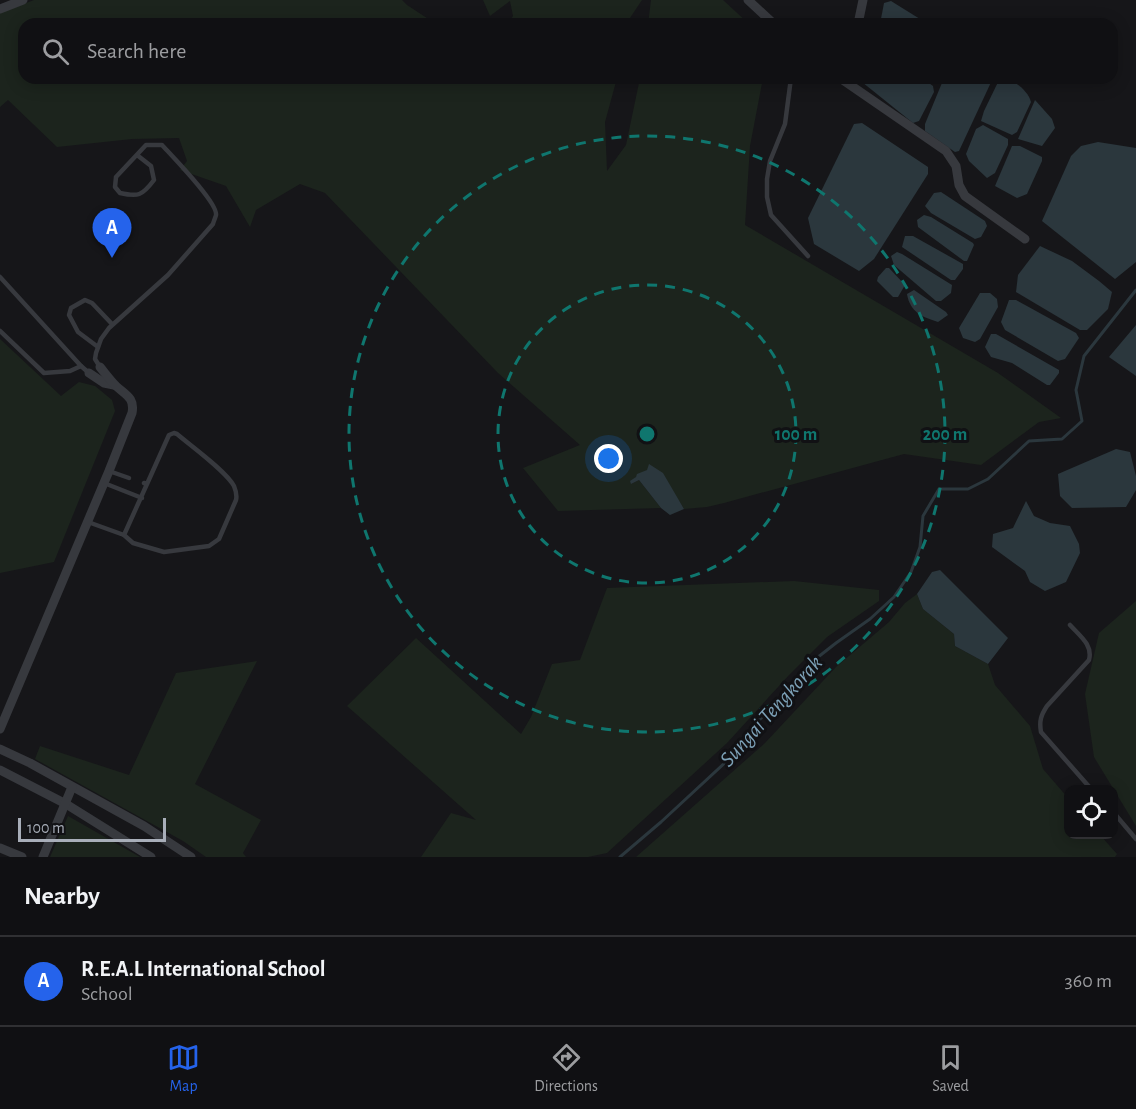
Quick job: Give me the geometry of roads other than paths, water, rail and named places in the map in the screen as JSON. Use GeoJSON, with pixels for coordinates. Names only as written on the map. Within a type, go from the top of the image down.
{"type":"FeatureCollection","features":[{"type":"Feature","properties":{"kind":"street"},"geometry":{"type":"LineString","coordinates":[[0,9],[23,0]]}},
{"type":"Feature","properties":{"kind":"street"},"geometry":{"type":"LineString","coordinates":[[748,0],[768,18]]}},
{"type":"Feature","properties":{"kind":"street"},"geometry":{"type":"LineString","coordinates":[[859,18],[863,0]]}},
{"type":"Feature","properties":{"kind":"street"},"geometry":{"type":"LineString","coordinates":[[850,84],[946,151],[956,166],[959,184],[965,196],[1025,239]]}},
{"type":"Feature","properties":{"kind":"street"},"geometry":{"type":"LineString","coordinates":[[0,729],[109,471],[133,406],[126,394],[114,385],[100,367]]}},
{"type":"Feature","properties":{"kind":"street"},"geometry":{"type":"LineString","coordinates":[[89,373],[114,385]]}},
{"type":"Feature","properties":{"kind":"street"},"geometry":{"type":"LineString","coordinates":[[0,749],[30,763],[144,826],[191,857]]}},
{"type":"Feature","properties":{"kind":"street"},"geometry":{"type":"LineString","coordinates":[[0,770],[66,804],[151,857]]}},
{"type":"Feature","properties":{"kind":"street"},"geometry":{"type":"LineString","coordinates":[[43,857],[72,787]]}},
{"type":"Feature","properties":{"kind":"street"},"geometry":{"type":"LineString","coordinates":[[0,848],[22,857]]}},
{"type":"Feature","properties":{"kind":"lane"},"geometry":{"type":"LineString","coordinates":[[790,84],[785,124],[770,162],[766,197],[771,215],[808,256]]}},
{"type":"Feature","properties":{"kind":"lane"},"geometry":{"type":"LineString","coordinates":[[100,367],[95,359],[98,347],[112,324],[168,274],[213,224],[216,215],[215,207],[205,194],[162,145],[146,145],[116,177],[115,187],[120,193],[135,196],[147,190],[154,180],[151,166],[137,155]]}},
{"type":"Feature","properties":{"kind":"lane"},"geometry":{"type":"LineString","coordinates":[[0,277],[89,373]]}},
{"type":"Feature","properties":{"kind":"lane"},"geometry":{"type":"LineString","coordinates":[[98,347],[78,332],[69,315],[71,308],[85,300],[92,303],[112,324]]}},
{"type":"Feature","properties":{"kind":"lane"},"geometry":{"type":"LineString","coordinates":[[0,331],[44,373],[70,371],[81,366]]}},
{"type":"Feature","properties":{"kind":"lane"},"geometry":{"type":"LineString","coordinates":[[88,522],[124,535],[133,543],[164,552],[209,546],[219,539],[236,500],[234,486],[177,434],[169,435],[124,535]]}},
{"type":"Feature","properties":{"kind":"lane"},"geometry":{"type":"LineString","coordinates":[[109,471],[129,478]]}},
{"type":"Feature","properties":{"kind":"lane"},"geometry":{"type":"LineString","coordinates":[[104,483],[142,498]]}},
{"type":"Feature","properties":{"kind":"lane"},"geometry":{"type":"LineString","coordinates":[[1070,625],[1088,644],[1091,652],[1089,660],[1041,714],[1041,732],[1088,785]]}},
{"type":"Feature","properties":{"kind":"lane"},"geometry":{"type":"LineString","coordinates":[[1118,819],[1136,839]]}},
{"type":"Feature","properties":{"kind":"waterway","name":"Sungai Tengkorak"},"geometry":{"type":"LineString","coordinates":[[620,857],[729,759],[760,719],[791,692],[813,661],[870,619],[894,597],[911,572],[920,547],[923,516],[939,489],[968,489],[988,479],[1029,441],[1062,439],[1082,421],[1076,390],[1084,356],[1136,290]]}},
{"type":"Feature","properties":{"kind":"place","name":"R.E.A.L International School"},"geometry":{"type":"Point","coordinates":[112,258]}}]}
